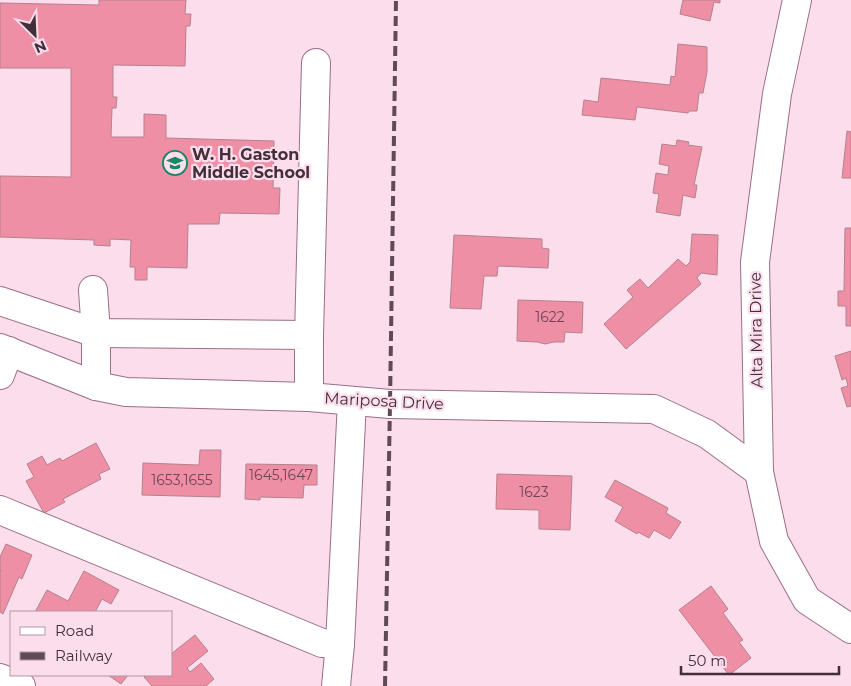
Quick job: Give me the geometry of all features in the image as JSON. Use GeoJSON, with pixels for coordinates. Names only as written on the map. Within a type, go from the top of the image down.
{"type":"FeatureCollection","features":[{"type":"Feature","properties":{"kind":"street","name":"Alta Mira Drive"},"geometry":{"type":"LineString","coordinates":[[797,0],[777,94],[755,262],[759,472],[774,541],[807,600],[851,629]]}},
{"type":"Feature","properties":{"kind":"street"},"geometry":{"type":"LineString","coordinates":[[309,397],[316,62]]}},
{"type":"Feature","properties":{"kind":"street"},"geometry":{"type":"LineString","coordinates":[[93,290],[96,333],[96,386]]}},
{"type":"Feature","properties":{"kind":"street"},"geometry":{"type":"LineString","coordinates":[[0,301],[96,333],[309,335]]}},
{"type":"Feature","properties":{"kind":"street","name":"Mariposa Drive"},"geometry":{"type":"LineString","coordinates":[[3,358],[96,386],[126,392],[309,397],[390,404],[654,410],[707,434],[759,472]]}},
{"type":"Feature","properties":{"kind":"street"},"geometry":{"type":"LineString","coordinates":[[336,686],[340,644],[352,401]]}},
{"type":"Feature","properties":{"kind":"street"},"geometry":{"type":"LineString","coordinates":[[0,510],[322,643],[340,644]]}},
{"type":"Feature","properties":{"kind":"street"},"geometry":{"type":"LineString","coordinates":[[0,678],[21,686]]}},
{"type":"Feature","properties":{"kind":"building"},"geometry":{"type":"Polygon","coordinates":[[[99,0],[186,0],[185,14],[191,14],[190,26],[186,26],[185,66],[113,65],[113,97],[117,97],[116,108],[112,108],[111,137],[144,137],[144,114],[166,115],[166,138],[274,141],[273,188],[280,188],[279,214],[220,213],[219,224],[188,224],[187,268],[147,267],[147,280],[135,280],[135,267],[130,267],[131,240],[110,239],[110,246],[94,245],[94,240],[0,237],[0,176],[71,177],[71,68],[0,68],[0,3],[99,5],[99,0]]]}},
{"type":"Feature","properties":{"kind":"building"},"geometry":{"type":"Polygon","coordinates":[[[683,0],[720,0],[720,3],[714,2],[710,21],[680,14],[683,0]]]}},
{"type":"Feature","properties":{"kind":"building"},"geometry":{"type":"Polygon","coordinates":[[[678,44],[707,47],[707,72],[703,93],[699,93],[697,111],[689,111],[688,113],[637,107],[635,120],[582,115],[584,100],[598,102],[601,78],[670,85],[671,76],[675,77],[678,44]]]}},
{"type":"Feature","properties":{"kind":"building"},"geometry":{"type":"Polygon","coordinates":[[[847,131],[851,132],[851,178],[842,178],[847,131]]]}},
{"type":"Feature","properties":{"kind":"building"},"geometry":{"type":"Polygon","coordinates":[[[677,140],[689,142],[688,145],[702,147],[694,185],[697,185],[695,198],[683,195],[680,216],[656,212],[659,194],[653,193],[656,173],[668,175],[669,166],[659,164],[662,144],[676,146],[677,140]]]}},
{"type":"Feature","properties":{"kind":"building"},"geometry":{"type":"Polygon","coordinates":[[[845,228],[851,228],[851,326],[846,326],[846,306],[838,306],[838,291],[844,291],[845,228]]]}},
{"type":"Feature","properties":{"kind":"building"},"geometry":{"type":"Polygon","coordinates":[[[692,234],[718,235],[717,275],[701,273],[697,278],[701,284],[626,349],[604,324],[633,297],[627,290],[640,279],[648,288],[678,259],[686,266],[690,262],[692,234]]]}},
{"type":"Feature","properties":{"kind":"building"},"geometry":{"type":"Polygon","coordinates":[[[454,235],[542,239],[542,248],[549,249],[548,268],[498,266],[497,276],[484,276],[481,309],[450,308],[454,235]]]}},
{"type":"Feature","properties":{"kind":"building"},"geometry":{"type":"Polygon","coordinates":[[[518,300],[583,302],[582,333],[565,332],[564,342],[545,344],[517,341],[518,300]]]}},
{"type":"Feature","properties":{"kind":"building"},"geometry":{"type":"Polygon","coordinates":[[[851,351],[851,406],[847,407],[841,388],[848,386],[846,378],[842,380],[835,356],[851,351]]]}},
{"type":"Feature","properties":{"kind":"building"},"geometry":{"type":"Polygon","coordinates":[[[96,443],[110,469],[99,474],[101,479],[63,499],[65,502],[44,513],[26,481],[34,477],[27,464],[42,456],[47,465],[60,458],[62,461],[96,443]]]}},
{"type":"Feature","properties":{"kind":"building"},"geometry":{"type":"Polygon","coordinates":[[[200,450],[221,450],[220,497],[142,495],[143,463],[199,465],[200,450]]]}},
{"type":"Feature","properties":{"kind":"building"},"geometry":{"type":"Polygon","coordinates":[[[246,464],[317,465],[317,485],[304,485],[303,498],[260,497],[260,500],[245,499],[246,464]]]}},
{"type":"Feature","properties":{"kind":"building"},"geometry":{"type":"Polygon","coordinates":[[[497,474],[572,476],[570,530],[539,529],[539,510],[496,509],[497,474]]]}},
{"type":"Feature","properties":{"kind":"building"},"geometry":{"type":"Polygon","coordinates":[[[615,480],[668,508],[666,513],[681,522],[670,539],[654,530],[649,538],[638,532],[637,534],[615,521],[623,507],[605,497],[615,480]]]}},
{"type":"Feature","properties":{"kind":"building"},"geometry":{"type":"Polygon","coordinates":[[[6,544],[32,555],[22,579],[19,577],[3,614],[0,612],[0,557],[6,544]]]}},
{"type":"Feature","properties":{"kind":"building"},"geometry":{"type":"Polygon","coordinates":[[[84,571],[119,590],[111,604],[102,599],[96,611],[36,611],[47,590],[68,601],[84,571]]]}},
{"type":"Feature","properties":{"kind":"building"},"geometry":{"type":"Polygon","coordinates":[[[711,586],[728,609],[723,613],[743,640],[739,642],[751,658],[729,675],[679,610],[711,586]]]}},
{"type":"Feature","properties":{"kind":"building"},"geometry":{"type":"Polygon","coordinates":[[[195,635],[208,651],[187,668],[190,672],[201,663],[214,679],[206,686],[152,686],[145,676],[172,676],[172,653],[195,635]]]}},
{"type":"Feature","properties":{"kind":"building"},"geometry":{"type":"Polygon","coordinates":[[[109,676],[127,676],[121,684],[109,676]]]}},
{"type":"Feature","properties":{"kind":"railway"},"geometry":{"type":"LineString","coordinates":[[385,686],[396,0]]}},
{"type":"Feature","properties":{"kind":"place","name":"W. H. Gaston Middle School"},"geometry":{"type":"Point","coordinates":[175,163]}}]}
